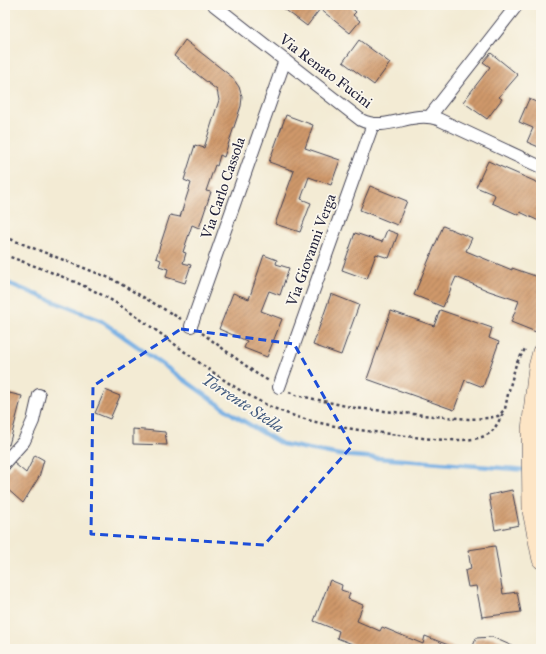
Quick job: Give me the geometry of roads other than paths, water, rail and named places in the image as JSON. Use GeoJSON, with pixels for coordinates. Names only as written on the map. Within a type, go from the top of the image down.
{"type":"FeatureCollection","features":[{"type":"Feature","properties":{"kind":"street","name":"Via Renato Fucini"},"geometry":{"type":"LineString","coordinates":[[214,5],[362,120],[373,124],[385,124],[419,116],[430,116],[541,167]]}},
{"type":"Feature","properties":{"kind":"street"},"geometry":{"type":"LineString","coordinates":[[430,116],[517,5]]}},
{"type":"Feature","properties":{"kind":"street","name":"Via Carlo Cassola"},"geometry":{"type":"LineString","coordinates":[[191,326],[285,60]]}},
{"type":"Feature","properties":{"kind":"street","name":"Via Giovanni Verga"},"geometry":{"type":"LineString","coordinates":[[279,387],[373,124]]}},
{"type":"Feature","properties":{"kind":"street"},"geometry":{"type":"LineString","coordinates":[[541,352],[537,367],[530,438],[531,511],[541,560]]}},
{"type":"Feature","properties":{"kind":"street"},"geometry":{"type":"LineString","coordinates":[[5,462],[24,441],[33,422],[39,395]]}},
{"type":"Feature","properties":{"kind":"waterway","name":"Torrente Stella"},"geometry":{"type":"LineString","coordinates":[[5,282],[100,320],[235,416],[282,444],[340,455],[541,471]]}}]}
